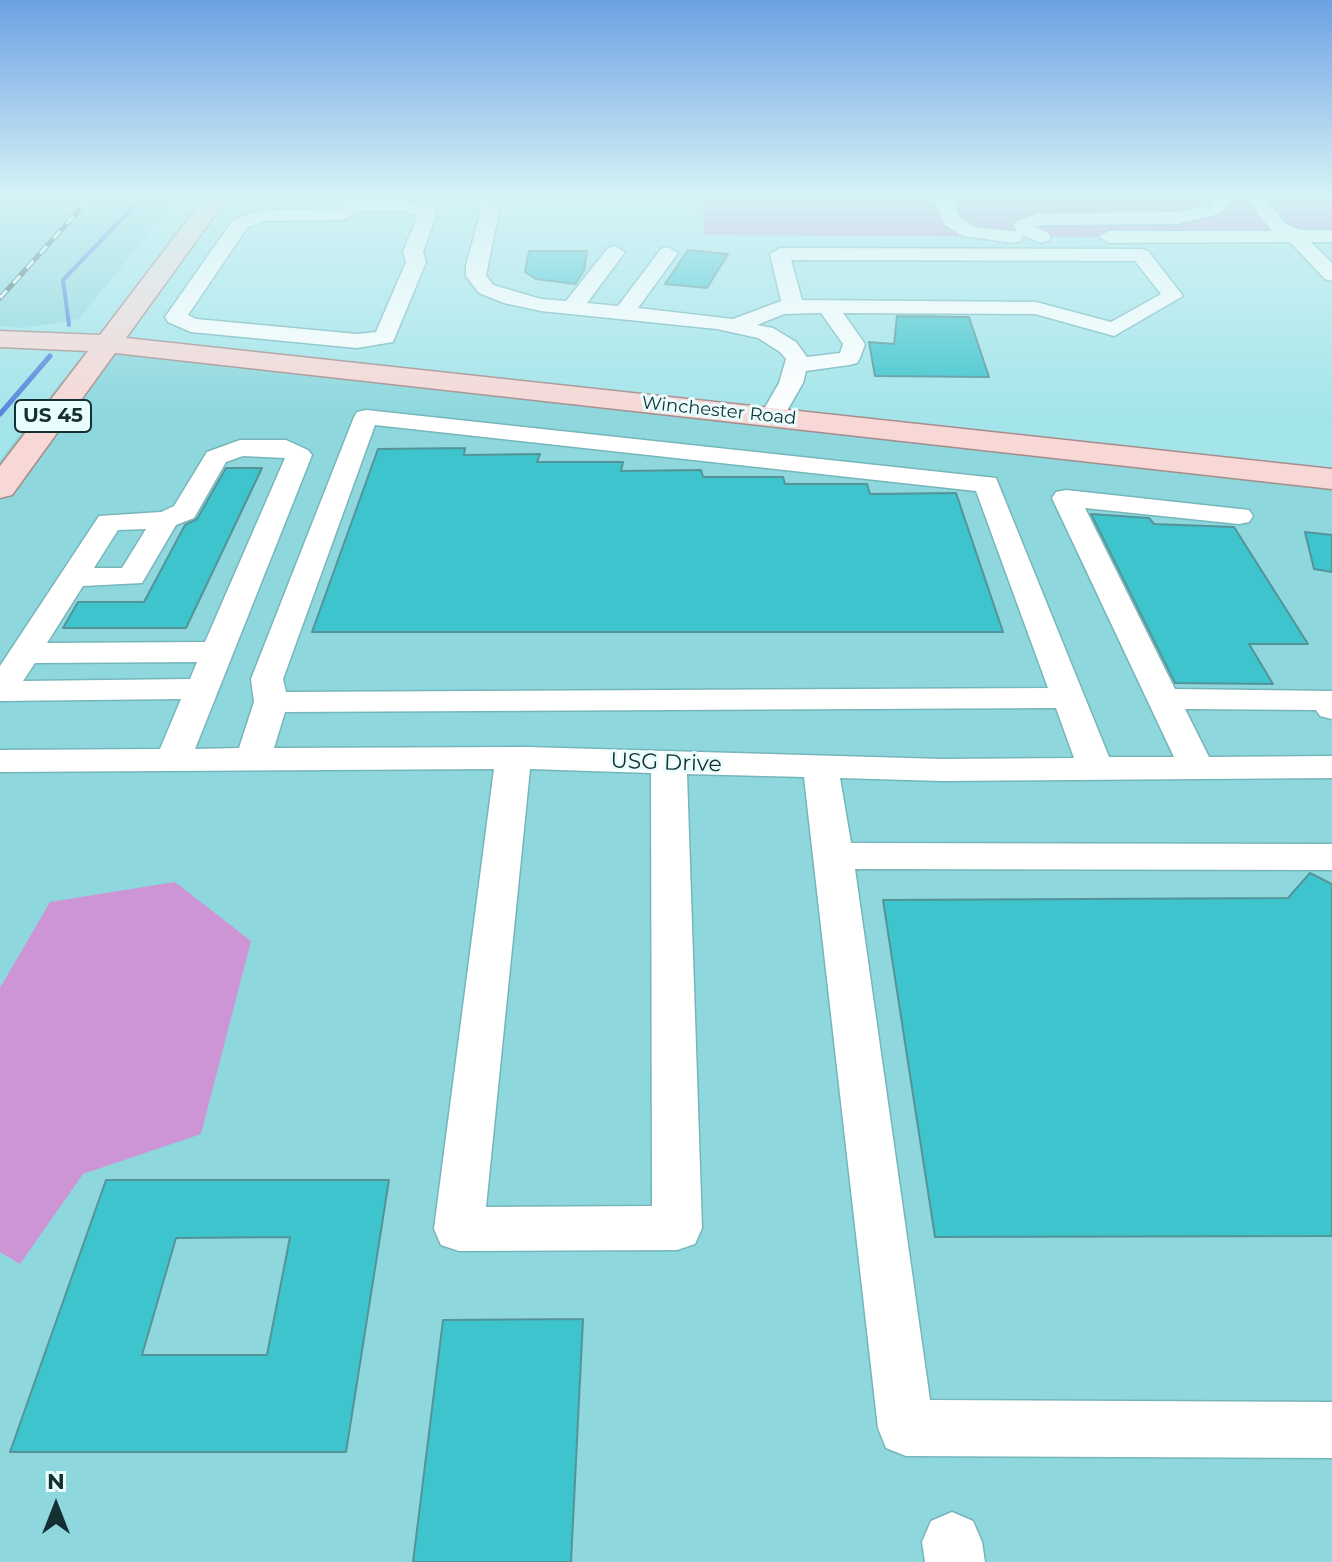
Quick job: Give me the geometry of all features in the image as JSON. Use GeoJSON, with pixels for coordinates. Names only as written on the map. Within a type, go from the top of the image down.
{"type":"FeatureCollection","features":[{"type":"Feature","properties":{"kind":"main road","name":"US 45"},"geometry":{"type":"LineString","coordinates":[[0,488],[142,271]]}},
{"type":"Feature","properties":{"kind":"main road","name":"US 45"},"geometry":{"type":"LineString","coordinates":[[0,443],[92,344],[154,271]]}},
{"type":"Feature","properties":{"kind":"main road","name":"Winchester Road"},"geometry":{"type":"LineString","coordinates":[[0,339],[92,344],[1332,479]]}},
{"type":"Feature","properties":{"kind":"street"},"geometry":{"type":"LineString","coordinates":[[208,271],[176,317],[191,325],[357,341],[385,337],[419,271]]}},
{"type":"Feature","properties":{"kind":"street"},"geometry":{"type":"LineString","coordinates":[[474,271],[480,284],[499,296],[572,308],[737,325],[776,338],[795,355],[796,366],[791,383],[772,416]]}},
{"type":"Feature","properties":{"kind":"street"},"geometry":{"type":"LineString","coordinates":[[572,308],[600,271]]}},
{"type":"Feature","properties":{"kind":"street"},"geometry":{"type":"LineString","coordinates":[[624,313],[655,271]]}},
{"type":"Feature","properties":{"kind":"street"},"geometry":{"type":"LineString","coordinates":[[784,271],[793,306]]}},
{"type":"Feature","properties":{"kind":"street"},"geometry":{"type":"LineString","coordinates":[[981,271],[998,308]]}},
{"type":"Feature","properties":{"kind":"street"},"geometry":{"type":"LineString","coordinates":[[737,325],[779,308],[793,306],[1036,308],[1114,329],[1173,296],[1153,271]]}},
{"type":"Feature","properties":{"kind":"street"},"geometry":{"type":"LineString","coordinates":[[796,366],[849,358],[854,344],[827,306]]}},
{"type":"Feature","properties":{"kind":"street"},"geometry":{"type":"LineString","coordinates":[[253,760],[271,702],[267,679],[366,417],[987,484],[1096,769]]}},
{"type":"Feature","properties":{"kind":"street"},"geometry":{"type":"LineString","coordinates":[[0,691],[109,522],[165,520],[184,512],[216,457],[240,448],[286,448],[299,455],[172,761]]}},
{"type":"Feature","properties":{"kind":"street"},"geometry":{"type":"LineString","coordinates":[[1197,769],[1066,498],[1239,516]]}},
{"type":"Feature","properties":{"kind":"street"},"geometry":{"type":"LineString","coordinates":[[74,577],[132,577],[165,520]]}},
{"type":"Feature","properties":{"kind":"street"},"geometry":{"type":"LineString","coordinates":[[24,653],[218,652]]}},
{"type":"Feature","properties":{"kind":"street"},"geometry":{"type":"LineString","coordinates":[[0,691],[202,689]]}},
{"type":"Feature","properties":{"kind":"street"},"geometry":{"type":"LineString","coordinates":[[271,702],[1069,698]]}},
{"type":"Feature","properties":{"kind":"street"},"geometry":{"type":"LineString","coordinates":[[1163,699],[1326,700],[1332,709]]}},
{"type":"Feature","properties":{"kind":"street"},"geometry":{"type":"LineString","coordinates":[[513,758],[459,1229],[677,1228],[669,763]]}},
{"type":"Feature","properties":{"kind":"street","name":"USG Drive"},"geometry":{"type":"LineString","coordinates":[[0,761],[513,758],[820,767],[1332,767]]}},
{"type":"Feature","properties":{"kind":"street"},"geometry":{"type":"LineString","coordinates":[[820,767],[834,856],[906,1428],[1332,1430]]}},
{"type":"Feature","properties":{"kind":"street"},"geometry":{"type":"LineString","coordinates":[[834,856],[1332,857]]}},
{"type":"Feature","properties":{"kind":"shaded area"},"geometry":{"type":"Polygon","coordinates":[[[0,271],[118,271],[79,319],[24,328],[0,326],[0,271]]]}},
{"type":"Feature","properties":{"kind":"shaded area"},"geometry":{"type":"Polygon","coordinates":[[[89,347],[1332,479],[1332,1562],[0,1562],[0,460],[89,347]]]}},
{"type":"Feature","properties":{"kind":"shaded area"},"geometry":{"type":"Polygon","coordinates":[[[175,882],[251,941],[201,1134],[83,1174],[20,1264],[0,1252],[0,988],[50,902],[175,882]]]}},
{"type":"Feature","properties":{"kind":"building"},"geometry":{"type":"Polygon","coordinates":[[[584,271],[575,284],[536,279],[525,272],[584,271]]]}},
{"type":"Feature","properties":{"kind":"building"},"geometry":{"type":"Polygon","coordinates":[[[674,271],[718,271],[707,288],[665,284],[674,271]]]}},
{"type":"Feature","properties":{"kind":"building"},"geometry":{"type":"Polygon","coordinates":[[[897,316],[969,317],[989,377],[875,376],[869,342],[894,344],[897,316]]]}},
{"type":"Feature","properties":{"kind":"building"},"geometry":{"type":"Polygon","coordinates":[[[465,448],[464,455],[540,454],[537,462],[623,462],[621,471],[701,470],[703,477],[783,477],[785,484],[867,484],[870,494],[956,493],[1003,632],[312,632],[378,449],[465,448]]]}},
{"type":"Feature","properties":{"kind":"building"},"geometry":{"type":"Polygon","coordinates":[[[226,468],[262,468],[186,628],[63,628],[78,602],[144,602],[185,525],[197,519],[226,468]]]}},
{"type":"Feature","properties":{"kind":"building"},"geometry":{"type":"Polygon","coordinates":[[[1091,514],[1149,518],[1154,524],[1234,527],[1308,644],[1249,644],[1273,684],[1175,683],[1091,514]]]}},
{"type":"Feature","properties":{"kind":"building"},"geometry":{"type":"Polygon","coordinates":[[[1305,532],[1332,535],[1332,572],[1314,569],[1305,532]]]}},
{"type":"Feature","properties":{"kind":"building"},"geometry":{"type":"Polygon","coordinates":[[[1310,873],[1332,884],[1332,1236],[935,1237],[883,900],[1288,898],[1310,873]]]}},
{"type":"Feature","properties":{"kind":"building"},"geometry":{"type":"Polygon","coordinates":[[[106,1180],[389,1180],[346,1452],[10,1452],[106,1180]],[[290,1237],[176,1238],[142,1355],[267,1355],[290,1237]]]}},
{"type":"Feature","properties":{"kind":"building"},"geometry":{"type":"Polygon","coordinates":[[[583,1319],[571,1562],[413,1562],[443,1320],[583,1319]]]}},
{"type":"Feature","properties":{"kind":"waterway"},"geometry":{"type":"LineString","coordinates":[[69,325],[63,280],[72,271]]}},
{"type":"Feature","properties":{"kind":"waterway"},"geometry":{"type":"LineString","coordinates":[[0,414],[50,356]]}},
{"type":"Feature","properties":{"kind":"railway"},"geometry":{"type":"LineString","coordinates":[[0,298],[24,271]]}}]}
